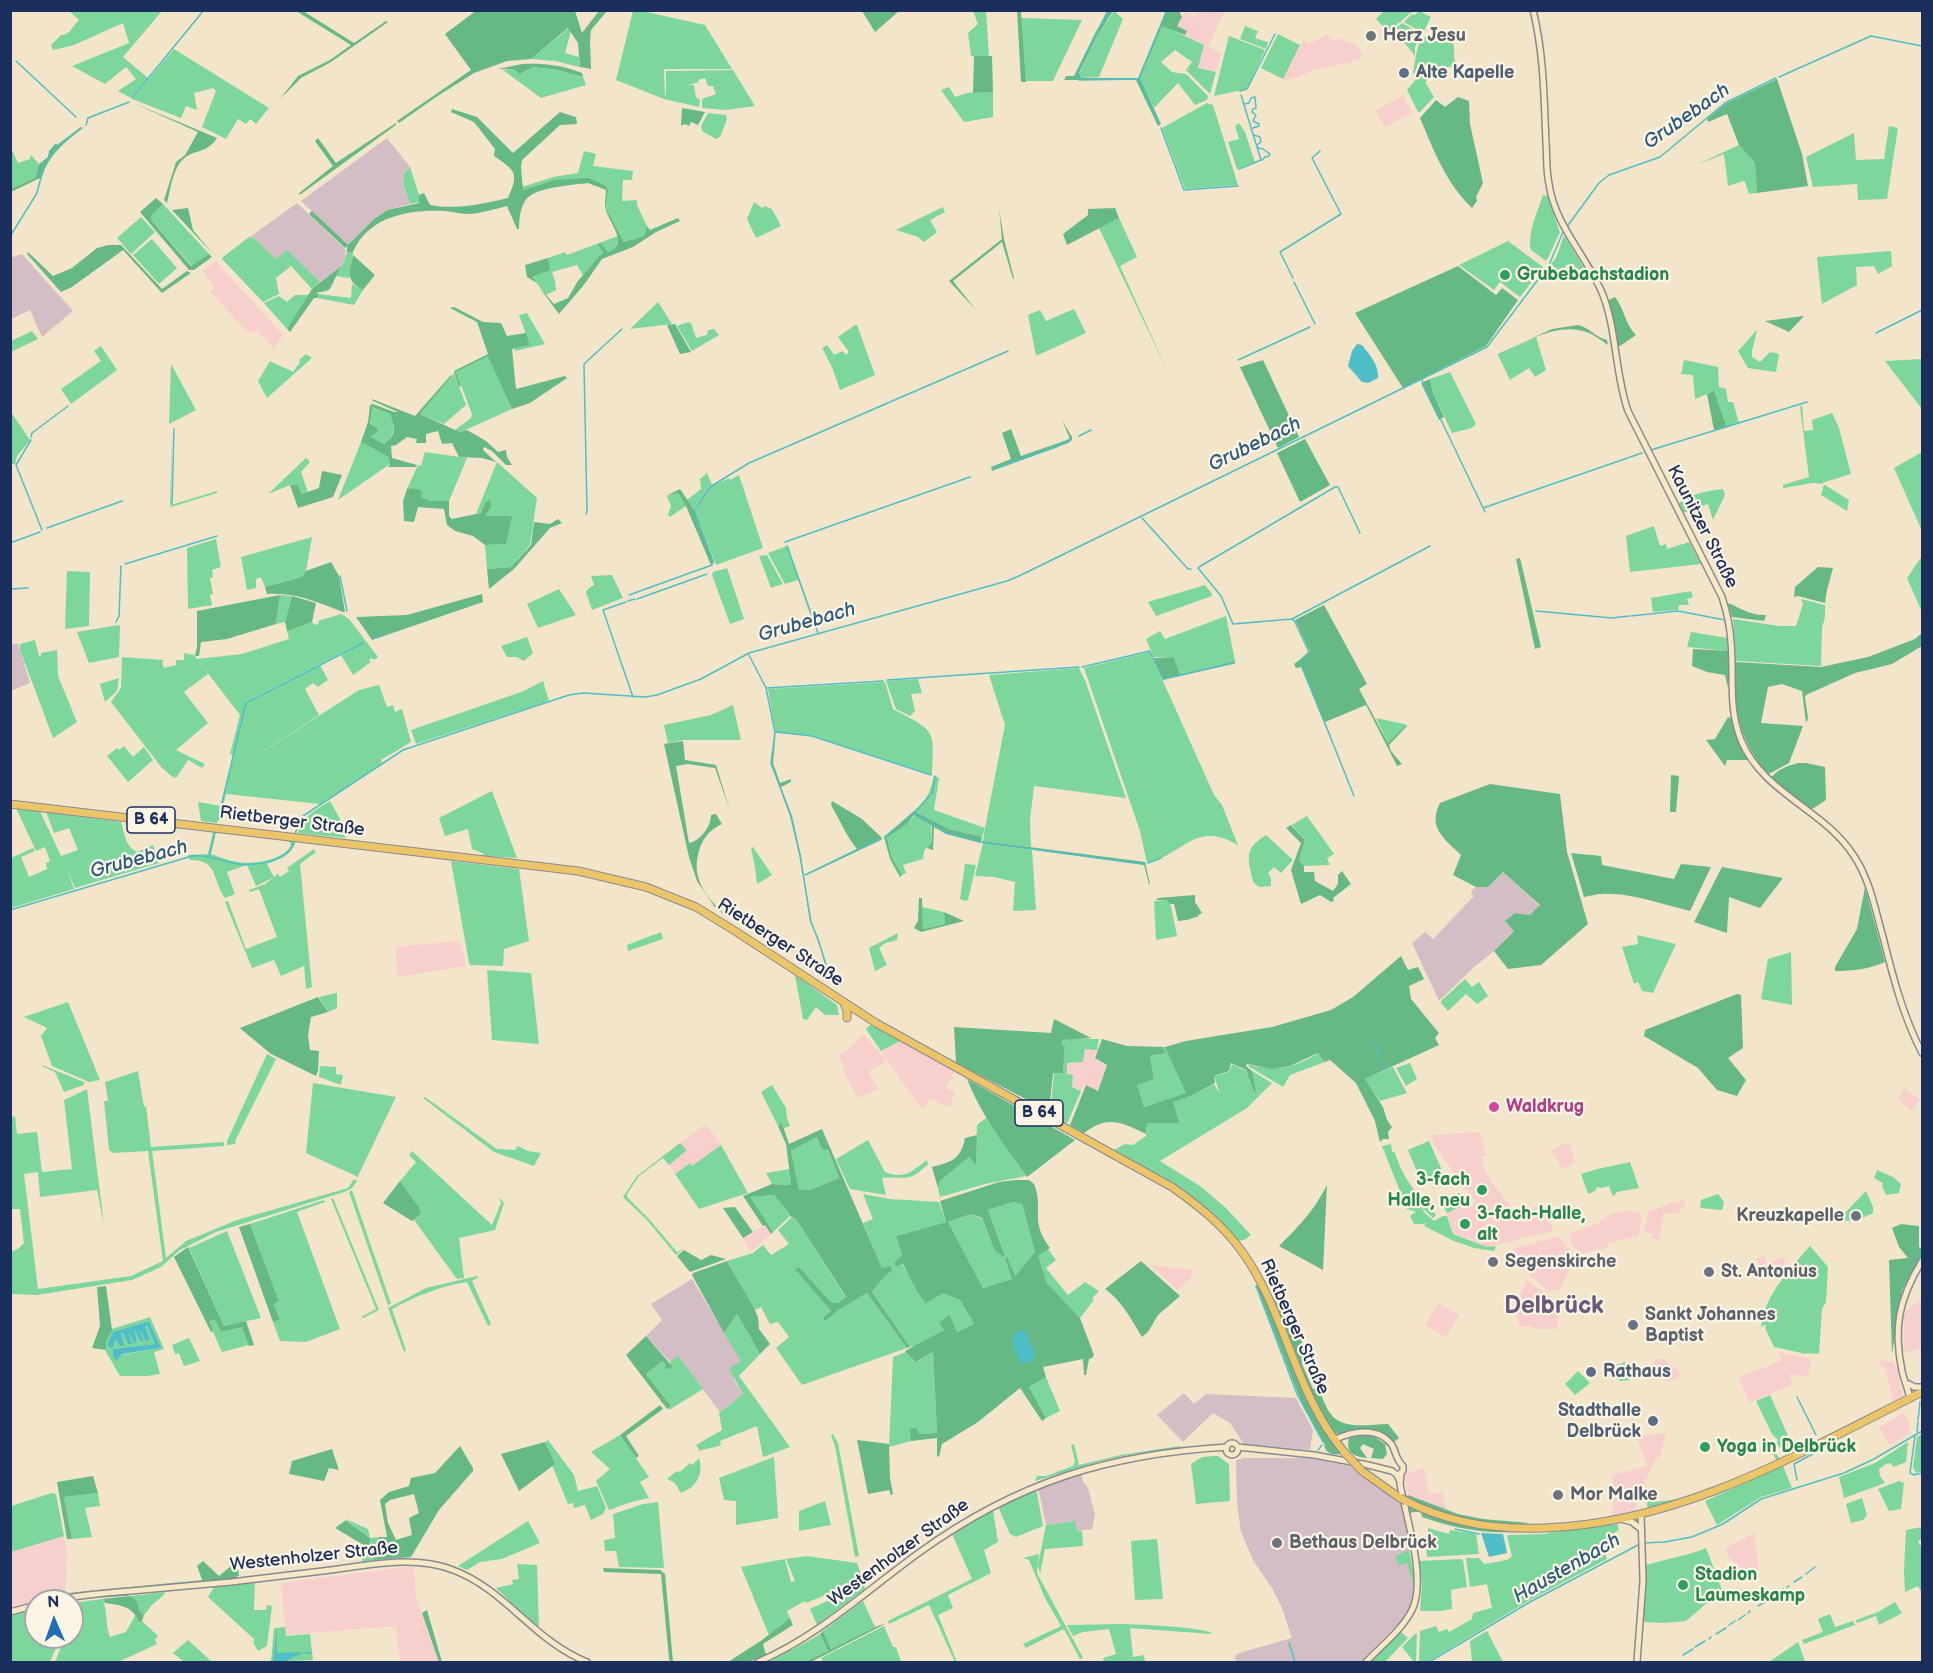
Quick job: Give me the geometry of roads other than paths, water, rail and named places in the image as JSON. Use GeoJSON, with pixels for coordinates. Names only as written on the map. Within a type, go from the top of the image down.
{"type":"FeatureCollection","features":[{"type":"Feature","properties":{"kind":"main road","name":"Kaunitzer Straße"},"geometry":{"type":"LineString","coordinates":[[1533,10],[1541,52],[1547,167],[1552,200],[1602,294],[1609,315],[1620,385],[1628,411],[1722,597],[1730,629],[1732,702],[1738,730],[1747,752],[1766,779],[1830,827],[1855,857],[1872,895],[1902,1005],[1923,1053]]}},
{"type":"Feature","properties":{"kind":"main road","name":"Rietberger Straße"},"geometry":{"type":"LineString","coordinates":[[10,804],[578,871],[646,886],[707,913],[844,1003],[1172,1187],[1216,1221],[1250,1263],[1268,1298],[1304,1388],[1319,1418],[1345,1453]]}},
{"type":"Feature","properties":{"kind":"main road"},"geometry":{"type":"LineString","coordinates":[[844,1003],[847,1018]]}},
{"type":"Feature","properties":{"kind":"main road"},"geometry":{"type":"LineString","coordinates":[[1910,1398],[1899,1349],[1899,1317],[1905,1293],[1923,1261]]}},
{"type":"Feature","properties":{"kind":"main road"},"geometry":{"type":"LineString","coordinates":[[1907,1383],[1914,1387],[1923,1387]]}},
{"type":"Feature","properties":{"kind":"main road"},"geometry":{"type":"LineString","coordinates":[[1907,1383],[1910,1398]]}},
{"type":"Feature","properties":{"kind":"main road","name":"B 64"},"geometry":{"type":"LineString","coordinates":[[1345,1453],[1403,1499],[1448,1518],[1507,1528],[1559,1527],[1619,1519],[1689,1500],[1754,1475],[1923,1392]]}},
{"type":"Feature","properties":{"kind":"main road"},"geometry":{"type":"LineString","coordinates":[[1336,1442],[1348,1435],[1363,1431],[1378,1435],[1391,1445],[1395,1454],[1396,1469],[1417,1570],[1417,1597],[1413,1608],[1404,1622],[1366,1662]]}},
{"type":"Feature","properties":{"kind":"main road"},"geometry":{"type":"LineString","coordinates":[[1345,1453],[1344,1446],[1348,1435]]}},
{"type":"Feature","properties":{"kind":"main road"},"geometry":{"type":"LineString","coordinates":[[1238,1449],[1235,1454],[1231,1455],[1227,1449],[1232,1443],[1238,1449],[1314,1455],[1365,1468],[1396,1469]]}},
{"type":"Feature","properties":{"kind":"main road","name":"Westenholzer Straße"},"geometry":{"type":"LineString","coordinates":[[758,1662],[797,1643],[827,1624],[942,1536],[1006,1499],[1058,1477],[1134,1456],[1202,1449],[1227,1449]]}},
{"type":"Feature","properties":{"kind":"main road"},"geometry":{"type":"LineString","coordinates":[[1637,1662],[1643,1581],[1641,1514]]}},
{"type":"Feature","properties":{"kind":"main road"},"geometry":{"type":"LineString","coordinates":[[1619,1519],[1632,1522],[1641,1529]]}},
{"type":"Feature","properties":{"kind":"main road","name":"Westenholzer Straße"},"geometry":{"type":"LineString","coordinates":[[84,1595],[238,1581],[376,1564],[408,1562],[430,1564],[454,1570],[477,1582],[498,1596],[552,1643],[587,1662]]}},
{"type":"Feature","properties":{"kind":"water"},"geometry":{"type":"Polygon","coordinates":[[[1357,344],[1362,345],[1377,369],[1378,378],[1368,383],[1362,382],[1348,366],[1352,351],[1357,344]]]}},
{"type":"Feature","properties":{"kind":"water"},"geometry":{"type":"Polygon","coordinates":[[[149,1321],[161,1348],[122,1354],[116,1361],[112,1349],[155,1344],[145,1326],[150,1340],[146,1341],[140,1330],[144,1341],[141,1342],[134,1331],[137,1342],[134,1343],[128,1332],[132,1344],[128,1344],[121,1333],[124,1345],[121,1346],[115,1340],[113,1347],[109,1348],[108,1343],[113,1332],[149,1321]]]}},
{"type":"Feature","properties":{"kind":"water"},"geometry":{"type":"Polygon","coordinates":[[[1025,1330],[1035,1353],[1033,1361],[1022,1364],[1013,1341],[1014,1334],[1025,1330]]]}},
{"type":"Feature","properties":{"kind":"water"},"geometry":{"type":"Polygon","coordinates":[[[1481,1533],[1503,1534],[1507,1553],[1489,1557],[1481,1533]]]}},
{"type":"Feature","properties":{"kind":"water"},"geometry":{"type":"Polygon","coordinates":[[[277,1629],[277,1653],[311,1652],[312,1654],[302,1653],[284,1662],[273,1662],[277,1629]]]}},
{"type":"Feature","properties":{"kind":"waterway"},"geometry":{"type":"LineString","coordinates":[[132,98],[204,10]]}},
{"type":"Feature","properties":{"kind":"waterway"},"geometry":{"type":"LineString","coordinates":[[1110,10],[1076,74],[1079,80],[1139,79]]}},
{"type":"Feature","properties":{"kind":"waterway"},"geometry":{"type":"LineString","coordinates":[[1159,124],[1139,79],[1167,10]]}},
{"type":"Feature","properties":{"kind":"waterway"},"geometry":{"type":"LineString","coordinates":[[1240,91],[1247,89],[1275,34]]}},
{"type":"Feature","properties":{"kind":"waterway","name":"Grubebach"},"geometry":{"type":"LineString","coordinates":[[1779,77],[1871,36],[1922,46]]}},
{"type":"Feature","properties":{"kind":"waterway"},"geometry":{"type":"LineString","coordinates":[[16,61],[76,117]]}},
{"type":"Feature","properties":{"kind":"waterway","name":"Grubebach"},"geometry":{"type":"LineString","coordinates":[[1566,228],[1599,183],[1609,175],[1660,157],[1725,103],[1776,78]]}},
{"type":"Feature","properties":{"kind":"waterway"},"geometry":{"type":"LineString","coordinates":[[1239,169],[1261,160],[1241,95]]}},
{"type":"Feature","properties":{"kind":"waterway"},"geometry":{"type":"LineString","coordinates":[[1245,104],[1255,97],[1256,108],[1252,112],[1256,115],[1253,121],[1259,126],[1253,128]]}},
{"type":"Feature","properties":{"kind":"waterway"},"geometry":{"type":"LineString","coordinates":[[86,125],[88,118],[129,102]]}},
{"type":"Feature","properties":{"kind":"waterway"},"geometry":{"type":"LineString","coordinates":[[11,235],[37,193],[44,165],[50,155],[81,128]]}},
{"type":"Feature","properties":{"kind":"waterway"},"geometry":{"type":"LineString","coordinates":[[1161,128],[1184,190],[1238,186]]}},
{"type":"Feature","properties":{"kind":"waterway"},"geometry":{"type":"LineString","coordinates":[[1254,135],[1260,137],[1261,142],[1257,145]]}},
{"type":"Feature","properties":{"kind":"waterway"},"geometry":{"type":"LineString","coordinates":[[1258,148],[1270,154],[1262,160]]}},
{"type":"Feature","properties":{"kind":"waterway"},"geometry":{"type":"LineString","coordinates":[[1293,278],[1280,252],[1341,214],[1312,158],[1320,151]]}},
{"type":"Feature","properties":{"kind":"waterway","name":"Grubebach"},"geometry":{"type":"LineString","coordinates":[[295,834],[303,816],[403,750],[569,695],[583,693],[645,697],[657,695],[701,679],[749,653],[1019,576],[1487,347],[1549,265],[1563,232]]}},
{"type":"Feature","properties":{"kind":"waterway"},"geometry":{"type":"LineString","coordinates":[[1294,282],[1315,324]]}},
{"type":"Feature","properties":{"kind":"waterway"},"geometry":{"type":"LineString","coordinates":[[1876,333],[1922,310]]}},
{"type":"Feature","properties":{"kind":"waterway"},"geometry":{"type":"LineString","coordinates":[[1238,360],[1310,327]]}},
{"type":"Feature","properties":{"kind":"waterway"},"geometry":{"type":"LineString","coordinates":[[586,514],[584,364],[622,329]]}},
{"type":"Feature","properties":{"kind":"waterway"},"geometry":{"type":"LineString","coordinates":[[629,595],[712,565],[713,561],[694,511],[710,487],[749,463],[1008,351]]}},
{"type":"Feature","properties":{"kind":"waterway"},"geometry":{"type":"LineString","coordinates":[[1422,380],[1485,512]]}},
{"type":"Feature","properties":{"kind":"waterway"},"geometry":{"type":"LineString","coordinates":[[1651,450],[1807,402]]}},
{"type":"Feature","properties":{"kind":"waterway"},"geometry":{"type":"LineString","coordinates":[[31,437],[32,433],[68,406]]}},
{"type":"Feature","properties":{"kind":"waterway"},"geometry":{"type":"LineString","coordinates":[[172,504],[174,429]]}},
{"type":"Feature","properties":{"kind":"waterway"},"geometry":{"type":"LineString","coordinates":[[1079,436],[1091,430]]}},
{"type":"Feature","properties":{"kind":"waterway"},"geometry":{"type":"LineString","coordinates":[[993,469],[1056,447],[1070,439]]}},
{"type":"Feature","properties":{"kind":"waterway"},"geometry":{"type":"LineString","coordinates":[[31,440],[16,465],[42,530]]}},
{"type":"Feature","properties":{"kind":"waterway"},"geometry":{"type":"LineString","coordinates":[[1483,508],[1642,453]]}},
{"type":"Feature","properties":{"kind":"waterway"},"geometry":{"type":"LineString","coordinates":[[785,542],[970,477]]}},
{"type":"Feature","properties":{"kind":"waterway"},"geometry":{"type":"LineString","coordinates":[[1199,567],[1335,487],[1338,487],[1360,533]]}},
{"type":"Feature","properties":{"kind":"waterway"},"geometry":{"type":"LineString","coordinates":[[47,528],[122,501]]}},
{"type":"Feature","properties":{"kind":"waterway"},"geometry":{"type":"LineString","coordinates":[[1142,518],[1188,569],[1191,569]]}},
{"type":"Feature","properties":{"kind":"waterway"},"geometry":{"type":"LineString","coordinates":[[10,543],[40,532]]}},
{"type":"Feature","properties":{"kind":"waterway"},"geometry":{"type":"LineString","coordinates":[[125,564],[217,536]]}},
{"type":"Feature","properties":{"kind":"waterway"},"geometry":{"type":"LineString","coordinates":[[787,546],[818,633]]}},
{"type":"Feature","properties":{"kind":"waterway"},"geometry":{"type":"LineString","coordinates":[[1198,568],[1221,596],[1233,624],[1292,619],[1430,546]]}},
{"type":"Feature","properties":{"kind":"waterway"},"geometry":{"type":"LineString","coordinates":[[116,622],[119,616],[121,566]]}},
{"type":"Feature","properties":{"kind":"waterway"},"geometry":{"type":"LineString","coordinates":[[637,599],[707,574]]}},
{"type":"Feature","properties":{"kind":"waterway"},"geometry":{"type":"LineString","coordinates":[[340,576],[347,611]]}},
{"type":"Feature","properties":{"kind":"waterway"},"geometry":{"type":"LineString","coordinates":[[10,589],[28,588]]}},
{"type":"Feature","properties":{"kind":"waterway"},"geometry":{"type":"LineString","coordinates":[[628,601],[635,599]]}},
{"type":"Feature","properties":{"kind":"waterway"},"geometry":{"type":"LineString","coordinates":[[626,602],[603,610],[633,697]]}},
{"type":"Feature","properties":{"kind":"waterway"},"geometry":{"type":"LineString","coordinates":[[1536,611],[1612,618],[1629,616]]}},
{"type":"Feature","properties":{"kind":"waterway"},"geometry":{"type":"LineString","coordinates":[[1631,616],[1678,611],[1725,620]]}},
{"type":"Feature","properties":{"kind":"waterway"},"geometry":{"type":"LineString","coordinates":[[1292,619],[1309,652],[1300,661],[1354,796]]}},
{"type":"Feature","properties":{"kind":"waterway"},"geometry":{"type":"LineString","coordinates":[[373,638],[381,634]]}},
{"type":"Feature","properties":{"kind":"waterway"},"geometry":{"type":"LineString","coordinates":[[218,819],[246,703],[363,643]]}},
{"type":"Feature","properties":{"kind":"waterway"},"geometry":{"type":"LineString","coordinates":[[1082,667],[1150,651],[1163,679],[1234,663]]}},
{"type":"Feature","properties":{"kind":"waterway"},"geometry":{"type":"LineString","coordinates":[[749,655],[766,688],[883,681]]}},
{"type":"Feature","properties":{"kind":"waterway"},"geometry":{"type":"LineString","coordinates":[[887,680],[1079,667]]}},
{"type":"Feature","properties":{"kind":"waterway"},"geometry":{"type":"LineString","coordinates":[[766,688],[775,732],[771,763],[791,816],[811,922],[828,971]]}},
{"type":"Feature","properties":{"kind":"waterway"},"geometry":{"type":"LineString","coordinates":[[776,732],[812,736],[931,775]]}},
{"type":"Feature","properties":{"kind":"waterway"},"geometry":{"type":"LineString","coordinates":[[915,812],[932,793],[935,777]]}},
{"type":"Feature","properties":{"kind":"waterway"},"geometry":{"type":"LineString","coordinates":[[885,837],[915,813],[947,833],[981,842],[1144,864]]}},
{"type":"Feature","properties":{"kind":"waterway"},"geometry":{"type":"LineString","coordinates":[[209,856],[215,832]]}},
{"type":"Feature","properties":{"kind":"waterway"},"geometry":{"type":"LineString","coordinates":[[805,875],[879,839]]}},
{"type":"Feature","properties":{"kind":"waterway","name":"Grubebach"},"geometry":{"type":"LineString","coordinates":[[10,910],[192,856],[204,856],[239,864],[263,863],[285,854],[294,842]]}},
{"type":"Feature","properties":{"kind":"waterway"},"geometry":{"type":"LineString","coordinates":[[1148,863],[1161,858]]}},
{"type":"Feature","properties":{"kind":"waterway"},"geometry":{"type":"LineString","coordinates":[[1373,1042],[1378,1048],[1383,1069]]}},
{"type":"Feature","properties":{"kind":"waterway"},"geometry":{"type":"LineString","coordinates":[[1256,1286],[1297,1394],[1323,1442]]}},
{"type":"Feature","properties":{"kind":"waterway"},"geometry":{"type":"LineString","coordinates":[[1797,1397],[1816,1435]]}},
{"type":"Feature","properties":{"kind":"waterway"},"geometry":{"type":"LineString","coordinates":[[1918,1420],[1920,1402]]}},
{"type":"Feature","properties":{"kind":"waterway"},"geometry":{"type":"LineString","coordinates":[[1917,1432],[1918,1422]]}},
{"type":"Feature","properties":{"kind":"waterway","name":"Haustenbach"},"geometry":{"type":"LineString","coordinates":[[1644,1543],[1692,1537],[1723,1524],[1761,1499],[1844,1473],[1874,1459],[1922,1431]]}},
{"type":"Feature","properties":{"kind":"waterway"},"geometry":{"type":"LineString","coordinates":[[1915,1436],[1910,1473],[1914,1475],[1922,1473]]}},
{"type":"Feature","properties":{"kind":"waterway"},"geometry":{"type":"LineString","coordinates":[[1318,1450],[1322,1445]]}},
{"type":"Feature","properties":{"kind":"waterway"},"geometry":{"type":"LineString","coordinates":[[1797,1480],[1794,1464],[1820,1450]]}},
{"type":"Feature","properties":{"kind":"waterway"},"geometry":{"type":"LineString","coordinates":[[1455,1529],[1479,1534]]}},
{"type":"Feature","properties":{"kind":"waterway","name":"Haustenbach"},"geometry":{"type":"LineString","coordinates":[[1429,1662],[1530,1602],[1640,1544]]}},
{"type":"Feature","properties":{"kind":"waterway"},"geometry":{"type":"LineString","coordinates":[[1806,1574],[1815,1567]]}},
{"type":"Feature","properties":{"kind":"waterway"},"geometry":{"type":"LineString","coordinates":[[1794,1582],[1802,1577]]}},
{"type":"Feature","properties":{"kind":"waterway"},"geometry":{"type":"LineString","coordinates":[[1779,1592],[1784,1589]]}},
{"type":"Feature","properties":{"kind":"waterway"},"geometry":{"type":"LineString","coordinates":[[1771,1597],[1778,1593]]}},
{"type":"Feature","properties":{"kind":"waterway"},"geometry":{"type":"LineString","coordinates":[[84,1598],[128,1595]]}},
{"type":"Feature","properties":{"kind":"waterway"},"geometry":{"type":"LineString","coordinates":[[1758,1606],[1765,1602]]}},
{"type":"Feature","properties":{"kind":"waterway"},"geometry":{"type":"LineString","coordinates":[[1738,1620],[1745,1615]]}},
{"type":"Feature","properties":{"kind":"waterway"},"geometry":{"type":"LineString","coordinates":[[1729,1625],[1735,1621]]}},
{"type":"Feature","properties":{"kind":"waterway"},"geometry":{"type":"LineString","coordinates":[[1716,1634],[1726,1628]]}},
{"type":"Feature","properties":{"kind":"waterway"},"geometry":{"type":"LineString","coordinates":[[1695,1647],[1705,1641]]}},
{"type":"Feature","properties":{"kind":"waterway"},"geometry":{"type":"LineString","coordinates":[[1289,1643],[1295,1662]]}},
{"type":"Feature","properties":{"kind":"waterway"},"geometry":{"type":"LineString","coordinates":[[1683,1655],[1693,1649]]}},
{"type":"Feature","properties":{"kind":"place","name":"Herz Jesu"},"geometry":{"type":"Point","coordinates":[1371,36]}},
{"type":"Feature","properties":{"kind":"place","name":"Alte Kapelle"},"geometry":{"type":"Point","coordinates":[1404,73]}},
{"type":"Feature","properties":{"kind":"place","name":"Grubebachstadion"},"geometry":{"type":"Point","coordinates":[1505,275]}},
{"type":"Feature","properties":{"kind":"place","name":"Waldkrug"},"geometry":{"type":"Point","coordinates":[1494,1107]}},
{"type":"Feature","properties":{"kind":"place","name":"3-fach Halle, neu"},"geometry":{"type":"Point","coordinates":[1482,1190]}},
{"type":"Feature","properties":{"kind":"place","name":"Kreuzkapelle"},"geometry":{"type":"Point","coordinates":[1856,1216]}},
{"type":"Feature","properties":{"kind":"place","name":"3-fach-Halle, alt"},"geometry":{"type":"Point","coordinates":[1465,1224]}},
{"type":"Feature","properties":{"kind":"place","name":"Segenskirche"},"geometry":{"type":"Point","coordinates":[1493,1262]}},
{"type":"Feature","properties":{"kind":"place","name":"St. Antonius"},"geometry":{"type":"Point","coordinates":[1709,1272]}},
{"type":"Feature","properties":{"kind":"place","name":"Sankt Johannes Baptist"},"geometry":{"type":"Point","coordinates":[1633,1325]}},
{"type":"Feature","properties":{"kind":"place","name":"Rathaus"},"geometry":{"type":"Point","coordinates":[1591,1372]}},
{"type":"Feature","properties":{"kind":"place","name":"Stadthalle Delbrück"},"geometry":{"type":"Point","coordinates":[1653,1421]}},
{"type":"Feature","properties":{"kind":"place","name":"Yoga in Delbrück"},"geometry":{"type":"Point","coordinates":[1705,1447]}},
{"type":"Feature","properties":{"kind":"place","name":"Mor Malke"},"geometry":{"type":"Point","coordinates":[1558,1495]}},
{"type":"Feature","properties":{"kind":"place","name":"Bethaus Delbrück"},"geometry":{"type":"Point","coordinates":[1277,1543]}},
{"type":"Feature","properties":{"kind":"place","name":"Stadion Laumeskamp"},"geometry":{"type":"Point","coordinates":[1683,1585]}},
{"type":"Feature","properties":{"kind":"district","name":"Delbrück"},"geometry":{"type":"Point","coordinates":[1554,1307]}}]}
